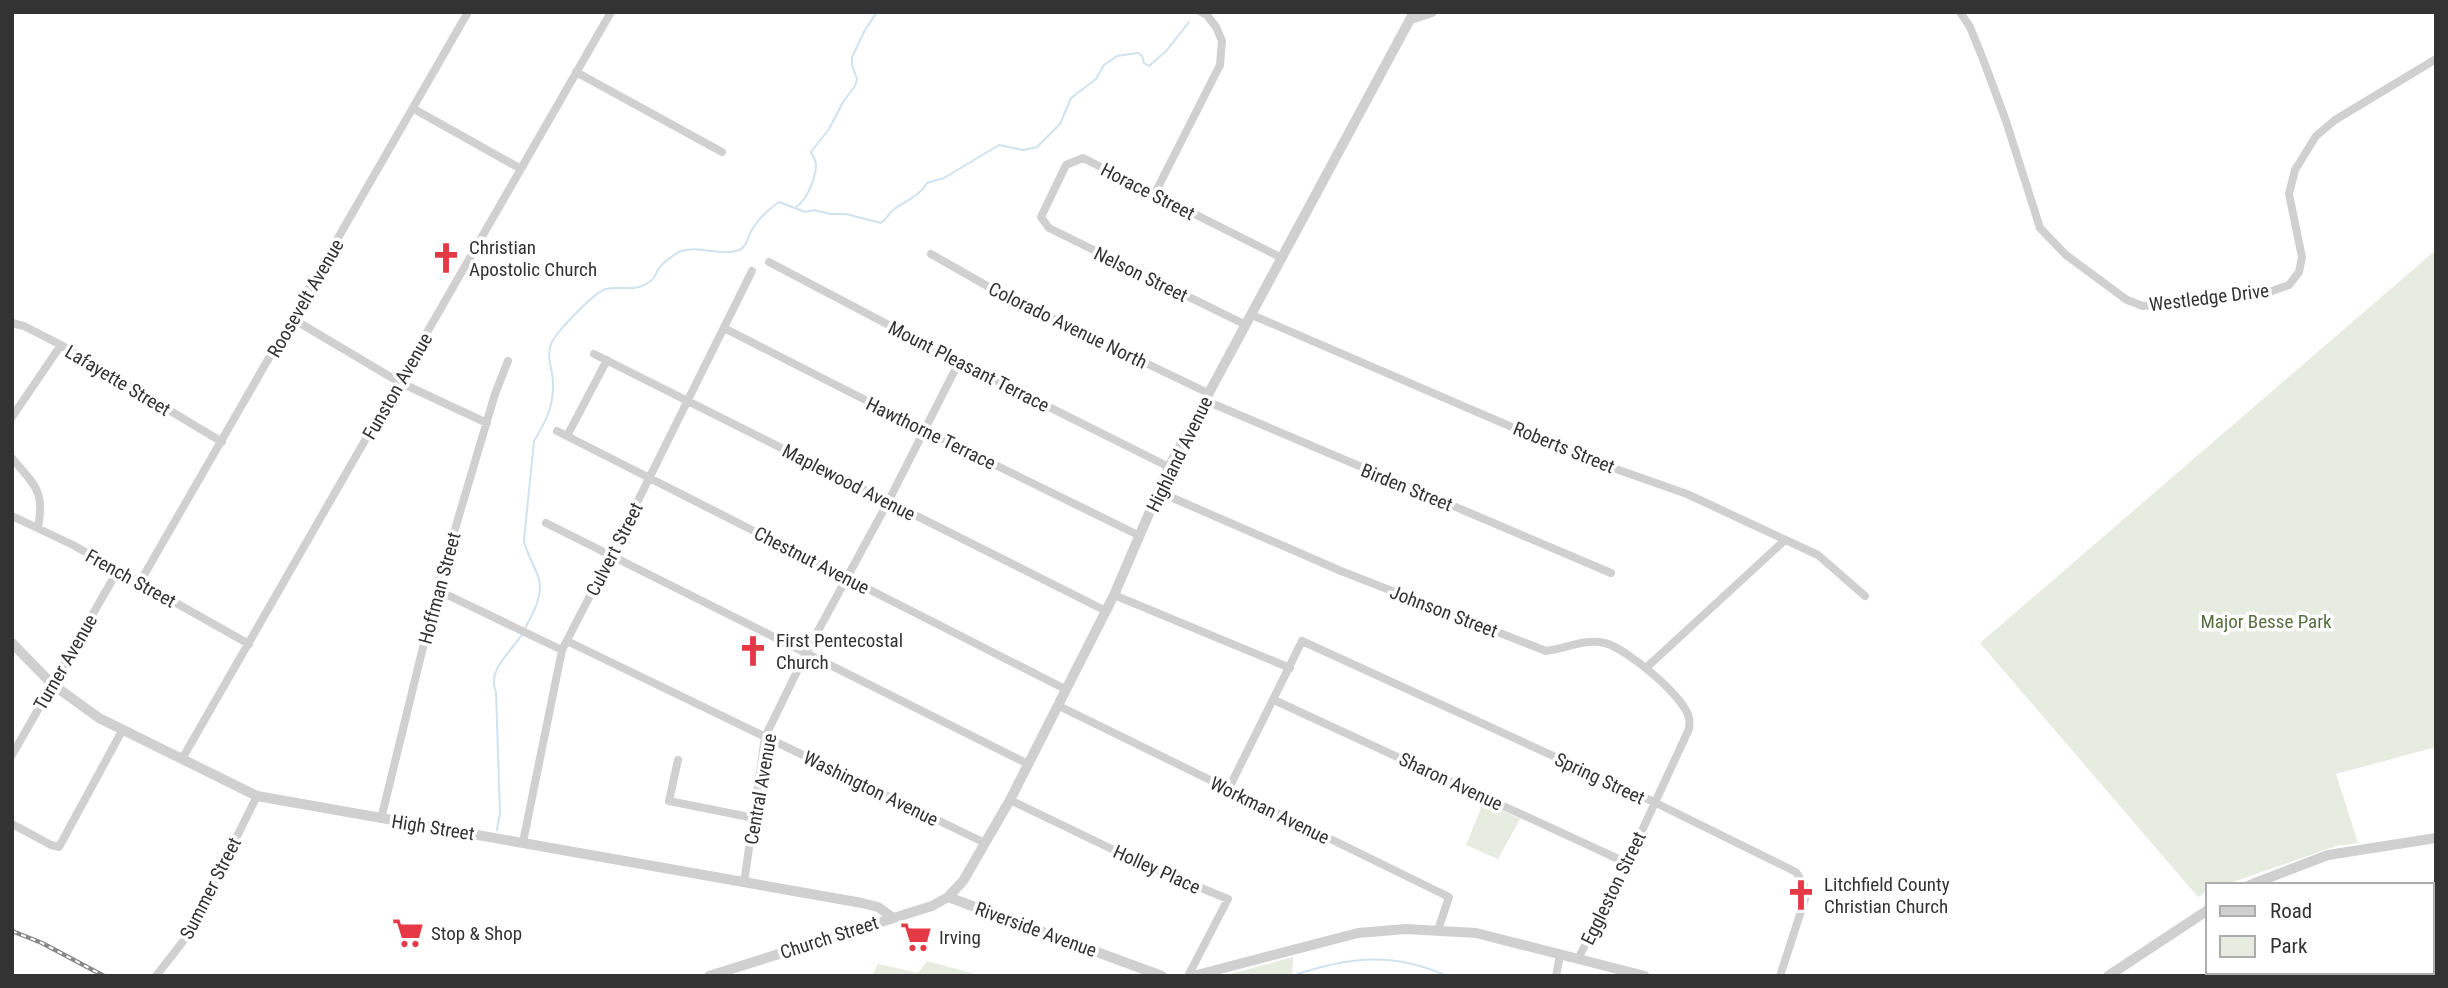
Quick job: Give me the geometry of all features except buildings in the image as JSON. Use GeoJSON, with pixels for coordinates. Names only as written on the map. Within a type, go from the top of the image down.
{"type":"FeatureCollection","features":[{"type":"Feature","properties":{"kind":"street","name":"Roosevelt Avenue"},"geometry":{"type":"LineString","coordinates":[[140,582],[468,12]]}},
{"type":"Feature","properties":{"kind":"street","name":"Funston Avenue"},"geometry":{"type":"LineString","coordinates":[[183,759],[611,12]]}},
{"type":"Feature","properties":{"kind":"street"},"geometry":{"type":"LineString","coordinates":[[1154,195],[1220,65],[1222,41],[1216,27],[1207,15],[1201,12]]}},
{"type":"Feature","properties":{"kind":"street"},"geometry":{"type":"LineString","coordinates":[[1410,15],[1432,12]]}},
{"type":"Feature","properties":{"kind":"street","name":"Westledge Drive"},"geometry":{"type":"LineString","coordinates":[[1960,12],[1970,27],[1989,74],[2040,228],[2066,255],[2127,300],[2143,306],[2272,291],[2289,285],[2300,272],[2302,257],[2289,194],[2295,170],[2316,136],[2335,120],[2436,59]]}},
{"type":"Feature","properties":{"kind":"street","name":"Highland Avenue"},"geometry":{"type":"LineString","coordinates":[[948,897],[963,881],[1010,800],[1114,595],[1169,467],[1410,15]]}},
{"type":"Feature","properties":{"kind":"street"},"geometry":{"type":"LineString","coordinates":[[576,72],[722,152]]}},
{"type":"Feature","properties":{"kind":"street"},"geometry":{"type":"LineString","coordinates":[[414,108],[521,169]]}},
{"type":"Feature","properties":{"kind":"street","name":"Horace Street"},"geometry":{"type":"LineString","coordinates":[[1041,217],[1066,164],[1083,158],[1282,258]]}},
{"type":"Feature","properties":{"kind":"street","name":"Nelson Street"},"geometry":{"type":"LineString","coordinates":[[1041,217],[1049,228],[1246,325]]}},
{"type":"Feature","properties":{"kind":"street","name":"Colorado Avenue North"},"geometry":{"type":"LineString","coordinates":[[931,254],[996,291],[1206,396]]}},
{"type":"Feature","properties":{"kind":"street","name":"Mount Pleasant Terrace"},"geometry":{"type":"LineString","coordinates":[[769,262],[959,362],[1169,467]]}},
{"type":"Feature","properties":{"kind":"street","name":"Culvert Street"},"geometry":{"type":"LineString","coordinates":[[523,842],[562,650],[752,271]]}},
{"type":"Feature","properties":{"kind":"street","name":"Roberts Street"},"geometry":{"type":"LineString","coordinates":[[1252,315],[1579,456],[1687,494],[1818,555],[1865,596]]}},
{"type":"Feature","properties":{"kind":"street"},"geometry":{"type":"LineString","coordinates":[[293,319],[399,382],[487,423]]}},
{"type":"Feature","properties":{"kind":"street","name":"Lafayette Street"},"geometry":{"type":"LineString","coordinates":[[12,323],[24,326],[61,345],[222,442]]}},
{"type":"Feature","properties":{"kind":"street","name":"Hawthorne Terrace"},"geometry":{"type":"LineString","coordinates":[[724,328],[1140,536]]}},
{"type":"Feature","properties":{"kind":"street"},"geometry":{"type":"LineString","coordinates":[[12,417],[61,345]]}},
{"type":"Feature","properties":{"kind":"street","name":"Maplewood Avenue"},"geometry":{"type":"LineString","coordinates":[[594,354],[1106,611]]}},
{"type":"Feature","properties":{"kind":"street"},"geometry":{"type":"LineString","coordinates":[[567,436],[607,360]]}},
{"type":"Feature","properties":{"kind":"street","name":"Hoffman Street"},"geometry":{"type":"LineString","coordinates":[[381,818],[437,590],[508,361]]}},
{"type":"Feature","properties":{"kind":"street","name":"Central Avenue"},"geometry":{"type":"LineString","coordinates":[[744,883],[765,737],[806,653],[888,502],[959,362]]}},
{"type":"Feature","properties":{"kind":"street","name":"Birden Street"},"geometry":{"type":"LineString","coordinates":[[1206,396],[1611,573]]}},
{"type":"Feature","properties":{"kind":"street","name":"Chestnut Avenue"},"geometry":{"type":"LineString","coordinates":[[557,431],[1067,690]]}},
{"type":"Feature","properties":{"kind":"street"},"geometry":{"type":"LineString","coordinates":[[12,458],[39,493],[42,507],[37,528]]}},
{"type":"Feature","properties":{"kind":"street","name":"Johnson Street"},"geometry":{"type":"LineString","coordinates":[[1159,492],[1341,571],[1546,651],[1559,650],[1572,644],[1606,643],[1647,667],[1674,696],[1689,716],[1689,729],[1685,740]]}},
{"type":"Feature","properties":{"kind":"street","name":"French Street"},"geometry":{"type":"LineString","coordinates":[[12,516],[118,569],[248,644]]}},
{"type":"Feature","properties":{"kind":"street"},"geometry":{"type":"LineString","coordinates":[[546,523],[1028,764]]}},
{"type":"Feature","properties":{"kind":"street"},"geometry":{"type":"LineString","coordinates":[[1647,667],[1785,540]]}},
{"type":"Feature","properties":{"kind":"street","name":"Turner Avenue"},"geometry":{"type":"LineString","coordinates":[[12,755],[118,569]]}},
{"type":"Feature","properties":{"kind":"street"},"geometry":{"type":"LineString","coordinates":[[437,590],[562,650]]}},
{"type":"Feature","properties":{"kind":"street"},"geometry":{"type":"LineString","coordinates":[[1114,595],[1290,668],[1228,790]]}},
{"type":"Feature","properties":{"kind":"street","name":"Washington Avenue"},"geometry":{"type":"LineString","coordinates":[[567,641],[985,843]]}},
{"type":"Feature","properties":{"kind":"street","name":"Spring Street"},"geometry":{"type":"LineString","coordinates":[[1290,668],[1302,641],[1654,803],[1796,872],[1804,885],[1805,899],[1780,976]]}},
{"type":"Feature","properties":{"kind":"street","name":"High Street"},"geometry":{"type":"LineString","coordinates":[[12,643],[52,684],[99,718],[257,796],[862,903],[878,907],[892,917]]}},
{"type":"Feature","properties":{"kind":"street","name":"Sharon Avenue"},"geometry":{"type":"LineString","coordinates":[[1274,700],[1627,863]]}},
{"type":"Feature","properties":{"kind":"street","name":"Workman Avenue"},"geometry":{"type":"LineString","coordinates":[[1059,706],[1449,897],[1438,930]]}},
{"type":"Feature","properties":{"kind":"street"},"geometry":{"type":"LineString","coordinates":[[12,824],[59,847],[123,729]]}},
{"type":"Feature","properties":{"kind":"street","name":"Eggleston Street"},"geometry":{"type":"LineString","coordinates":[[1578,959],[1685,740]]}},
{"type":"Feature","properties":{"kind":"street"},"geometry":{"type":"LineString","coordinates":[[678,761],[669,801],[754,818]]}},
{"type":"Feature","properties":{"kind":"street","name":"Summer Street"},"geometry":{"type":"LineString","coordinates":[[156,976],[188,935],[257,796]]}},
{"type":"Feature","properties":{"kind":"street","name":"Holley Place"},"geometry":{"type":"LineString","coordinates":[[1010,800],[1145,865],[1228,899],[1190,976]]}},
{"type":"Feature","properties":{"kind":"street"},"geometry":{"type":"LineString","coordinates":[[2255,883],[2328,855],[2436,838]]}},
{"type":"Feature","properties":{"kind":"street","name":"Church Street"},"geometry":{"type":"LineString","coordinates":[[709,976],[932,906],[948,897]]}},
{"type":"Feature","properties":{"kind":"street","name":"Riverside Avenue"},"geometry":{"type":"LineString","coordinates":[[948,897],[1162,976]]}},
{"type":"Feature","properties":{"kind":"street"},"geometry":{"type":"LineString","coordinates":[[2108,976],[2206,911]]}},
{"type":"Feature","properties":{"kind":"street"},"geometry":{"type":"LineString","coordinates":[[1190,976],[1358,933],[1406,929],[1476,933],[1621,973],[1645,976]]}},
{"type":"Feature","properties":{"kind":"street"},"geometry":{"type":"LineString","coordinates":[[1556,976],[1560,955]]}},
{"type":"Feature","properties":{"kind":"green space","name":"Major Besse Park"},"geometry":{"type":"Polygon","coordinates":[[[2436,250],[2436,747],[2336,774],[2358,843],[2336,846],[2230,883],[2206,883],[2206,892],[2198,897],[1980,643],[2436,250]]]}},
{"type":"Feature","properties":{"kind":"green space"},"geometry":{"type":"Polygon","coordinates":[[[1484,801],[1520,819],[1498,859],[1466,845],[1484,801]]]}},
{"type":"Feature","properties":{"kind":"green space"},"geometry":{"type":"Polygon","coordinates":[[[1293,957],[1292,976],[1223,976],[1293,957]]]}},
{"type":"Feature","properties":{"kind":"green space"},"geometry":{"type":"Polygon","coordinates":[[[927,961],[982,976],[872,976],[878,964],[918,973],[927,961]]]}},
{"type":"Feature","properties":{"kind":"waterway"},"geometry":{"type":"LineString","coordinates":[[796,207],[806,195],[814,178],[816,165],[811,152],[829,129],[855,86],[857,79],[852,57],[877,12]]}},
{"type":"Feature","properties":{"kind":"waterway"},"geometry":{"type":"LineString","coordinates":[[525,628],[540,593],[539,578],[524,540],[534,441],[548,415],[553,394],[550,346],[586,304],[606,289],[634,288],[646,284],[664,263],[681,251],[739,250],[759,220],[779,202],[805,212],[814,210],[846,214],[881,223],[927,183],[944,178],[999,145],[1023,150],[1037,147],[1060,124],[1071,98],[1096,79],[1104,65],[1117,56],[1138,53],[1149,66],[1167,50],[1189,22]]}},
{"type":"Feature","properties":{"kind":"waterway"},"geometry":{"type":"LineString","coordinates":[[497,830],[500,813],[494,676],[523,633]]}},
{"type":"Feature","properties":{"kind":"waterway"},"geometry":{"type":"LineString","coordinates":[[1292,976],[1332,964],[1370,959],[1407,963],[1447,976]]}},
{"type":"Feature","properties":{"kind":"waterway"},"geometry":{"type":"LineString","coordinates":[[2209,976],[2214,974]]}},
{"type":"Feature","properties":{"kind":"railway"},"geometry":{"type":"LineString","coordinates":[[12,931],[42,943],[104,976]]}},
{"type":"Feature","properties":{"kind":"place","name":"Christian Apostolic Church"},"geometry":{"type":"Point","coordinates":[446,258]}},
{"type":"Feature","properties":{"kind":"place","name":"First Pentecostal Church"},"geometry":{"type":"Point","coordinates":[753,651]}},
{"type":"Feature","properties":{"kind":"place","name":"Litchfield County Christian Church"},"geometry":{"type":"Point","coordinates":[1801,895]}},
{"type":"Feature","properties":{"kind":"place","name":"Stop & Shop"},"geometry":{"type":"Point","coordinates":[408,933]}},
{"type":"Feature","properties":{"kind":"place","name":"Irving"},"geometry":{"type":"Point","coordinates":[916,937]}}]}
